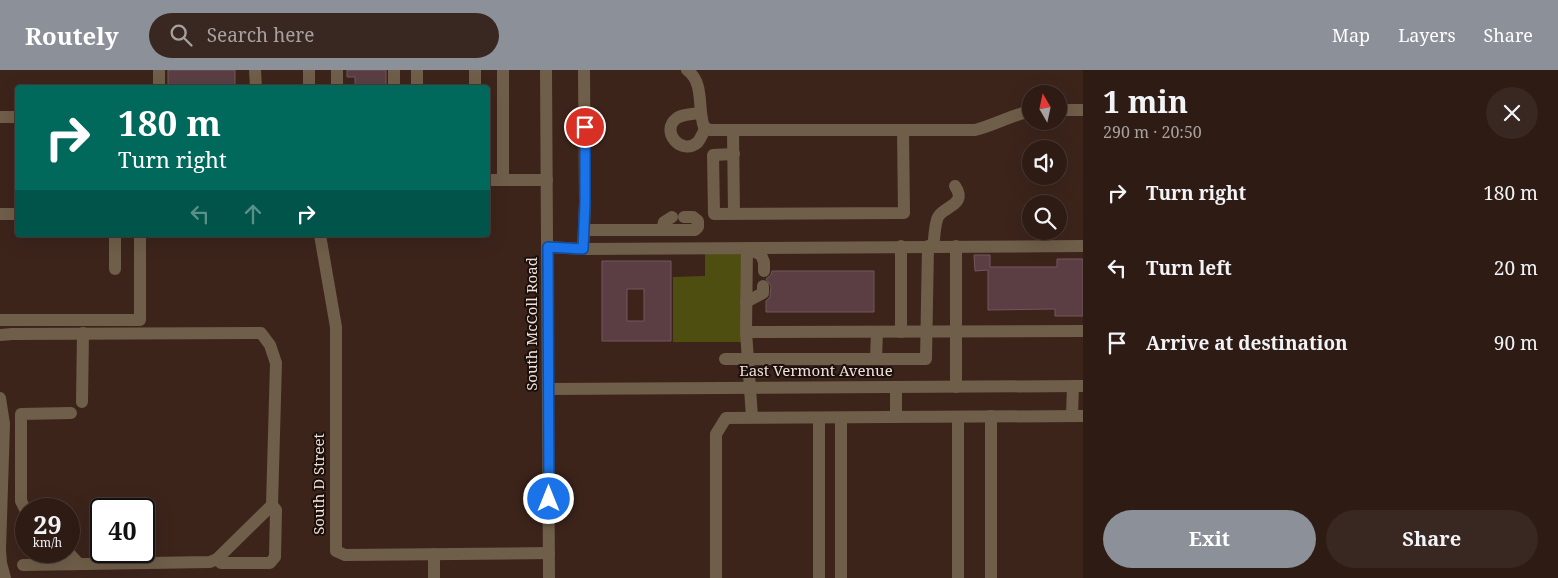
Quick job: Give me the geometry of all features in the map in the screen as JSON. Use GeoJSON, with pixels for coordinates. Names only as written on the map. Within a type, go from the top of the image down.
{"type":"FeatureCollection","features":[{"type":"Feature","properties":{"kind":"street"},"geometry":{"type":"LineString","coordinates":[[159,70],[159,85]]}},
{"type":"Feature","properties":{"kind":"street"},"geometry":{"type":"LineString","coordinates":[[255,70],[256,85]]}},
{"type":"Feature","properties":{"kind":"street"},"geometry":{"type":"LineString","coordinates":[[309,70],[309,85]]}},
{"type":"Feature","properties":{"kind":"street"},"geometry":{"type":"LineString","coordinates":[[337,70],[337,85]]}},
{"type":"Feature","properties":{"kind":"street"},"geometry":{"type":"LineString","coordinates":[[394,70],[394,85]]}},
{"type":"Feature","properties":{"kind":"street"},"geometry":{"type":"LineString","coordinates":[[417,70],[417,85]]}},
{"type":"Feature","properties":{"kind":"street"},"geometry":{"type":"LineString","coordinates":[[475,70],[475,85]]}},
{"type":"Feature","properties":{"kind":"street"},"geometry":{"type":"LineString","coordinates":[[503,70],[503,180]]}},
{"type":"Feature","properties":{"kind":"street","name":"South McColl Road"},"geometry":{"type":"LineString","coordinates":[[546,70],[549,578]]}},
{"type":"Feature","properties":{"kind":"street"},"geometry":{"type":"LineString","coordinates":[[583,249],[584,70]]}},
{"type":"Feature","properties":{"kind":"street"},"geometry":{"type":"LineString","coordinates":[[687,70],[696,81],[701,119],[706,128],[710,130],[975,130],[994,125],[1013,114],[1022,112]]}},
{"type":"Feature","properties":{"kind":"street"},"geometry":{"type":"LineString","coordinates":[[1068,110],[1083,110]]}},
{"type":"Feature","properties":{"kind":"street"},"geometry":{"type":"LineString","coordinates":[[700,113],[678,117],[670,129],[671,135],[674,141],[681,146],[689,146],[697,142],[706,128]]}},
{"type":"Feature","properties":{"kind":"street"},"geometry":{"type":"LineString","coordinates":[[0,117],[15,117]]}},
{"type":"Feature","properties":{"kind":"street"},"geometry":{"type":"LineString","coordinates":[[734,154],[713,154],[714,214],[904,213],[903,130]]}},
{"type":"Feature","properties":{"kind":"street"},"geometry":{"type":"LineString","coordinates":[[733,131],[734,214]]}},
{"type":"Feature","properties":{"kind":"street"},"geometry":{"type":"LineString","coordinates":[[490,180],[547,180]]}},
{"type":"Feature","properties":{"kind":"street"},"geometry":{"type":"LineString","coordinates":[[725,359],[926,359],[931,246],[937,220],[941,213],[954,206],[958,200],[955,186]]}},
{"type":"Feature","properties":{"kind":"street"},"geometry":{"type":"LineString","coordinates":[[0,214],[15,214]]}},
{"type":"Feature","properties":{"kind":"street"},"geometry":{"type":"LineString","coordinates":[[584,230],[662,230],[696,230],[698,228],[698,221],[693,217],[678,217],[664,222],[662,230]]}},
{"type":"Feature","properties":{"kind":"street"},"geometry":{"type":"LineString","coordinates":[[115,237],[115,268]]}},
{"type":"Feature","properties":{"kind":"street"},"geometry":{"type":"LineString","coordinates":[[0,320],[140,320],[140,237]]}},
{"type":"Feature","properties":{"kind":"street","name":"South D Street"},"geometry":{"type":"LineString","coordinates":[[320,237],[336,327],[336,551],[345,555],[549,554]]}},
{"type":"Feature","properties":{"kind":"street"},"geometry":{"type":"LineString","coordinates":[[901,246],[901,332]]}},
{"type":"Feature","properties":{"kind":"street"},"geometry":{"type":"LineString","coordinates":[[956,246],[956,387]]}},
{"type":"Feature","properties":{"kind":"street"},"geometry":{"type":"LineString","coordinates":[[548,247],[583,249],[1083,246]]}},
{"type":"Feature","properties":{"kind":"street"},"geometry":{"type":"LineString","coordinates":[[748,248],[761,254],[764,262],[764,271]]}},
{"type":"Feature","properties":{"kind":"street"},"geometry":{"type":"LineString","coordinates":[[748,248],[746,332],[752,417]]}},
{"type":"Feature","properties":{"kind":"street"},"geometry":{"type":"LineString","coordinates":[[746,302],[763,293],[763,286]]}},
{"type":"Feature","properties":{"kind":"street"},"geometry":{"type":"LineString","coordinates":[[746,332],[1083,331]]}},
{"type":"Feature","properties":{"kind":"street"},"geometry":{"type":"LineString","coordinates":[[876,332],[876,360]]}},
{"type":"Feature","properties":{"kind":"street"},"geometry":{"type":"LineString","coordinates":[[0,335],[261,333],[270,345],[276,363],[272,505],[276,510],[275,557],[270,563],[221,563],[217,559]]}},
{"type":"Feature","properties":{"kind":"street"},"geometry":{"type":"LineString","coordinates":[[82,402],[83,334]]}},
{"type":"Feature","properties":{"kind":"street"},"geometry":{"type":"LineString","coordinates":[[716,578],[716,434],[726,418],[1078,416],[1078,386]]}},
{"type":"Feature","properties":{"kind":"street","name":"East Vermont Avenue"},"geometry":{"type":"LineString","coordinates":[[549,390],[1078,386]]}},
{"type":"Feature","properties":{"kind":"street"},"geometry":{"type":"LineString","coordinates":[[896,387],[896,417]]}},
{"type":"Feature","properties":{"kind":"street"},"geometry":{"type":"LineString","coordinates":[[0,398],[2,413],[0,550],[4,578]]}},
{"type":"Feature","properties":{"kind":"street"},"geometry":{"type":"LineString","coordinates":[[2,413],[71,413]]}},
{"type":"Feature","properties":{"kind":"street"},"geometry":{"type":"LineString","coordinates":[[21,414],[21,498]]}},
{"type":"Feature","properties":{"kind":"street"},"geometry":{"type":"LineString","coordinates":[[958,416],[958,578]]}},
{"type":"Feature","properties":{"kind":"street"},"geometry":{"type":"LineString","coordinates":[[991,416],[991,578]]}},
{"type":"Feature","properties":{"kind":"street"},"geometry":{"type":"LineString","coordinates":[[818,578],[819,418]]}},
{"type":"Feature","properties":{"kind":"street"},"geometry":{"type":"LineString","coordinates":[[841,418],[841,578]]}},
{"type":"Feature","properties":{"kind":"street"},"geometry":{"type":"LineString","coordinates":[[23,565],[210,562],[217,559],[272,505]]}},
{"type":"Feature","properties":{"kind":"street"},"geometry":{"type":"LineString","coordinates":[[434,554],[434,578]]}},
{"type":"Feature","properties":{"kind":"shaded area"},"geometry":{"type":"Polygon","coordinates":[[[705,252],[743,252],[742,342],[673,342],[673,277],[705,276],[705,252]]]}},
{"type":"Feature","properties":{"kind":"building"},"geometry":{"type":"Polygon","coordinates":[[[168,70],[235,70],[235,85],[168,85],[168,70]]]}},
{"type":"Feature","properties":{"kind":"building"},"geometry":{"type":"Polygon","coordinates":[[[347,70],[386,70],[386,85],[355,85],[355,77],[347,77],[347,70]]]}},
{"type":"Feature","properties":{"kind":"building"},"geometry":{"type":"Polygon","coordinates":[[[974,255],[990,255],[990,267],[1057,267],[1057,259],[1083,259],[1083,316],[1055,316],[1055,309],[988,310],[988,270],[975,271],[974,255]]]}},
{"type":"Feature","properties":{"kind":"building"},"geometry":{"type":"Polygon","coordinates":[[[602,261],[671,261],[671,341],[602,341],[602,261]],[[627,289],[627,321],[644,321],[644,289],[627,289]]]}},
{"type":"Feature","properties":{"kind":"building"},"geometry":{"type":"Polygon","coordinates":[[[772,271],[874,271],[874,312],[766,312],[766,301],[770,297],[771,286],[766,279],[771,275],[772,271]]]}},
{"type":"Feature","properties":{"kind":"route"},"geometry":{"type":"LineString","coordinates":[[549,499],[548,247],[583,249],[585,127]]}}]}
